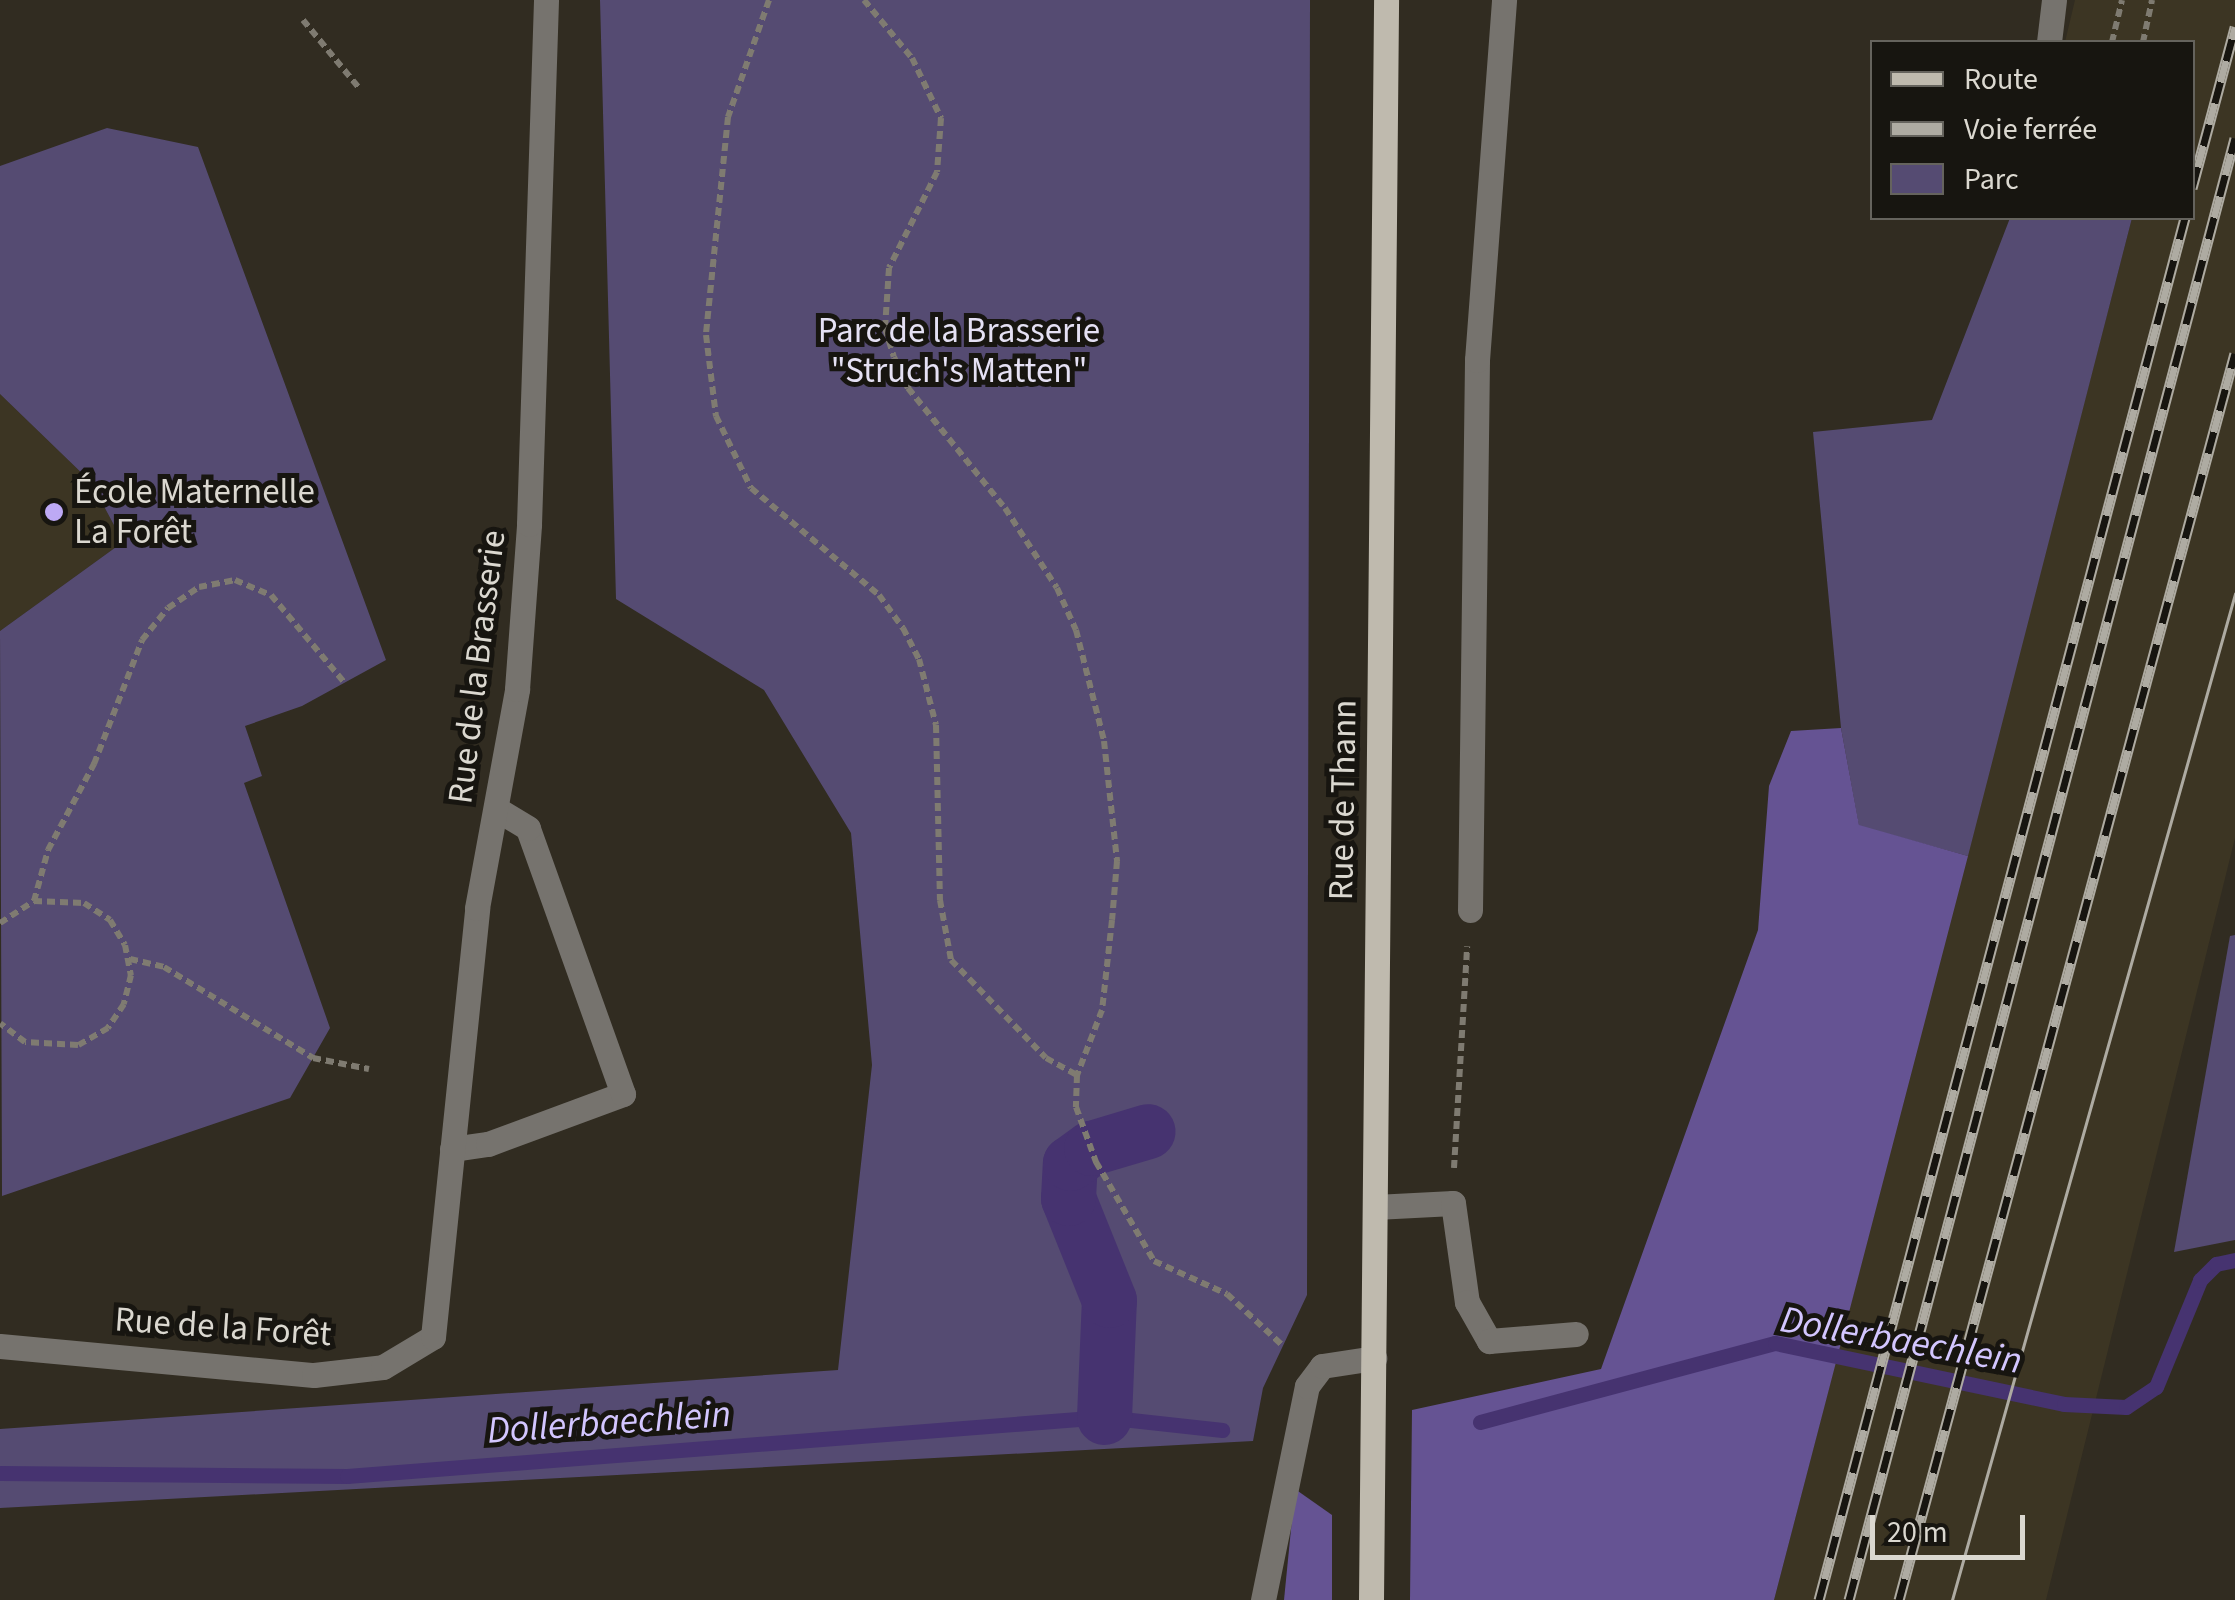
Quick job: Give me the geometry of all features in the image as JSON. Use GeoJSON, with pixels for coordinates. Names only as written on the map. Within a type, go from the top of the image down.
{"type":"FeatureCollection","features":[{"type":"Feature","properties":{"kind":"main road","name":"Rue de Thann"},"geometry":{"type":"LineString","coordinates":[[1371,1600],[1386,0]]}},
{"type":"Feature","properties":{"kind":"street","name":"Rue de la Brasserie"},"geometry":{"type":"LineString","coordinates":[[433,1337],[478,908],[517,689],[530,524],[546,0]]}},
{"type":"Feature","properties":{"kind":"street"},"geometry":{"type":"LineString","coordinates":[[1470,910],[1477,360],[1504,0]]}},
{"type":"Feature","properties":{"kind":"street"},"geometry":{"type":"LineString","coordinates":[[2049,40],[2054,0]]}},
{"type":"Feature","properties":{"kind":"street"},"geometry":{"type":"LineString","coordinates":[[452,1149],[488,1144],[623,1094],[528,828],[498,810]]}},
{"type":"Feature","properties":{"kind":"street"},"geometry":{"type":"LineString","coordinates":[[1374,1207],[1453,1203],[1467,1302],[1489,1341],[1576,1334]]}},
{"type":"Feature","properties":{"kind":"street","name":"Rue de la Forêt"},"geometry":{"type":"LineString","coordinates":[[0,1346],[314,1375],[383,1367],[433,1337]]}},
{"type":"Feature","properties":{"kind":"street"},"geometry":{"type":"LineString","coordinates":[[1263,1600],[1310,1379],[1331,1363],[1374,1358]]}},
{"type":"Feature","properties":{"kind":"path"},"geometry":{"type":"LineString","coordinates":[[768,0],[728,117],[706,335],[716,416],[751,488],[878,595],[919,658],[936,725],[941,923],[951,960],[1046,1058],[1077,1075]]}},
{"type":"Feature","properties":{"kind":"path"},"geometry":{"type":"LineString","coordinates":[[864,0],[912,58],[942,118],[937,172],[889,268],[884,302],[894,357],[908,388],[1005,508],[1056,588],[1076,630],[1104,741],[1117,861],[1102,1010],[1077,1075],[1084,1129],[1096,1162],[1154,1261],[1227,1294],[1282,1345]]}},
{"type":"Feature","properties":{"kind":"path"},"geometry":{"type":"LineString","coordinates":[[2112,40],[2122,0]]}},
{"type":"Feature","properties":{"kind":"path"},"geometry":{"type":"LineString","coordinates":[[2143,40],[2152,0]]}},
{"type":"Feature","properties":{"kind":"path"},"geometry":{"type":"LineString","coordinates":[[303,20],[360,88]]}},
{"type":"Feature","properties":{"kind":"path"},"geometry":{"type":"LineString","coordinates":[[34,900],[48,850],[94,764],[142,640],[168,608],[199,587],[235,580],[271,595],[344,682]]}},
{"type":"Feature","properties":{"kind":"path"},"geometry":{"type":"LineString","coordinates":[[0,923],[34,900],[84,903],[110,920],[130,959],[124,1004],[108,1028],[78,1045],[25,1042],[0,1023]]}},
{"type":"Feature","properties":{"kind":"path"},"geometry":{"type":"LineString","coordinates":[[1453,1203],[1470,910]]}},
{"type":"Feature","properties":{"kind":"path"},"geometry":{"type":"LineString","coordinates":[[130,959],[164,967],[313,1058],[369,1069]]}},
{"type":"Feature","properties":{"kind":"shaded area"},"geometry":{"type":"Polygon","coordinates":[[[2075,0],[2235,0],[2235,838],[2046,1600],[1774,1600],[2131,220],[2195,220],[2195,40],[2065,40],[2075,0]]]}},
{"type":"Feature","properties":{"kind":"shaded area","name":"École Maternelle La Forêt"},"geometry":{"type":"Polygon","coordinates":[[[0,394],[91,482],[123,542],[0,631],[0,394]]]}},
{"type":"Feature","properties":{"kind":"shaded area"},"geometry":{"type":"Polygon","coordinates":[[[1841,728],[1859,825],[1968,856],[1774,1600],[1410,1600],[1412,1410],[1601,1369],[1758,930],[1769,786],[1791,731],[1841,728]]]}},
{"type":"Feature","properties":{"kind":"shaded area"},"geometry":{"type":"Polygon","coordinates":[[[1295,1489],[1332,1515],[1332,1600],[1284,1600],[1295,1489]]]}},
{"type":"Feature","properties":{"kind":"green space","name":"Parc de la Brasserie \"Struch's Matten\""},"geometry":{"type":"Polygon","coordinates":[[[600,0],[1310,0],[1307,1295],[1263,1388],[1253,1441],[0,1508],[0,1429],[838,1370],[872,1065],[851,833],[764,690],[616,599],[600,0]]]}},
{"type":"Feature","properties":{"kind":"green space"},"geometry":{"type":"Polygon","coordinates":[[[107,128],[198,147],[386,660],[302,706],[245,726],[262,776],[244,783],[330,1028],[290,1098],[2,1196],[0,631],[123,542],[91,482],[0,394],[0,166],[107,128]]]}},
{"type":"Feature","properties":{"kind":"green space"},"geometry":{"type":"Polygon","coordinates":[[[2009,220],[2131,220],[1968,856],[1859,826],[1841,728],[1813,432],[1932,420],[2009,220]]]}},
{"type":"Feature","properties":{"kind":"green space"},"geometry":{"type":"Polygon","coordinates":[[[2235,935],[2235,1240],[2174,1252],[2230,936],[2235,935]]]}},
{"type":"Feature","properties":{"kind":"waterway"},"geometry":{"type":"LineString","coordinates":[[1104,1417],[1109,1300],[1068,1198],[1070,1163],[1091,1148],[1148,1131]]}},
{"type":"Feature","properties":{"kind":"waterway","name":"Dollerbaechlein"},"geometry":{"type":"LineString","coordinates":[[1480,1422],[1775,1343],[2064,1404],[2126,1407],[2156,1387],[2200,1280],[2216,1264],[2235,1260]]}},
{"type":"Feature","properties":{"kind":"waterway","name":"Dollerbaechlein"},"geometry":{"type":"LineString","coordinates":[[0,1473],[347,1476],[1104,1417],[1222,1430]]}},
{"type":"Feature","properties":{"kind":"tram line"},"geometry":{"type":"LineString","coordinates":[[1952,1600],[2235,594]]}},
{"type":"Feature","properties":{"kind":"railway"},"geometry":{"type":"LineString","coordinates":[[2195,177],[2235,27]]}},
{"type":"Feature","properties":{"kind":"railway"},"geometry":{"type":"LineString","coordinates":[[1849,1600],[2235,138]]}},
{"type":"Feature","properties":{"kind":"railway"},"geometry":{"type":"LineString","coordinates":[[1819,1600],[2184,220]]}},
{"type":"Feature","properties":{"kind":"railway"},"geometry":{"type":"LineString","coordinates":[[1899,1600],[2235,353]]}},
{"type":"Feature","properties":{"kind":"place","name":"École Maternelle La Forêt"},"geometry":{"type":"Point","coordinates":[54,512]}}]}
